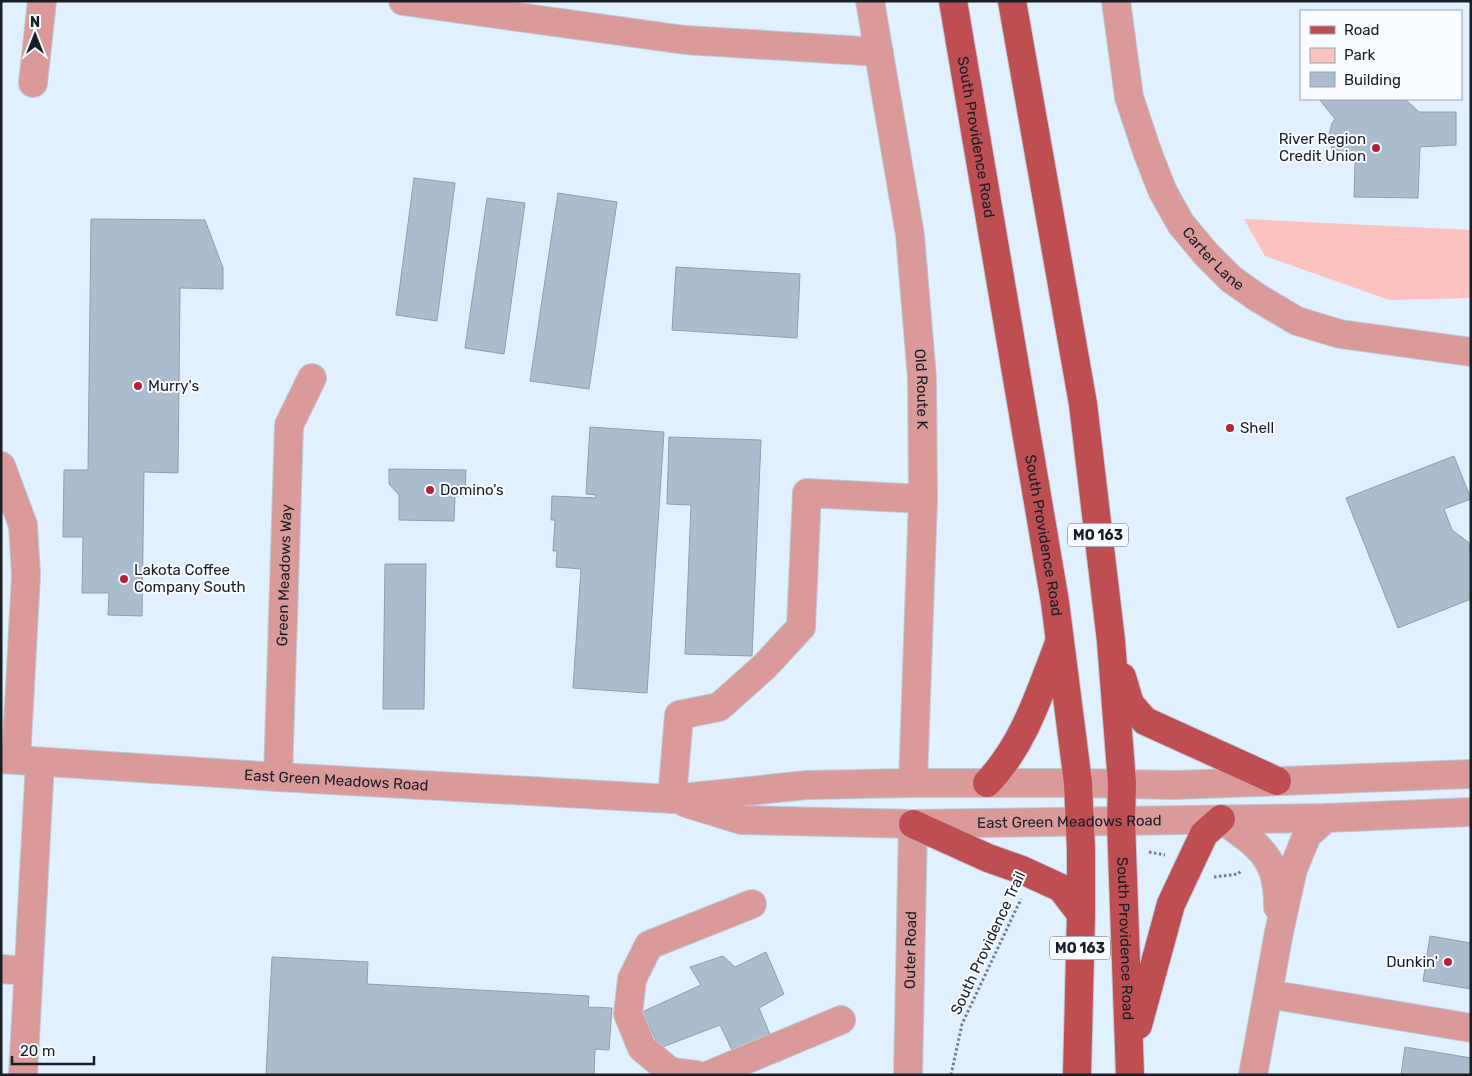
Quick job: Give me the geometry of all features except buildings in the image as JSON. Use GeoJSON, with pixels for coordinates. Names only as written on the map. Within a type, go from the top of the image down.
{"type":"FeatureCollection","features":[{"type":"Feature","properties":{"kind":"main road","name":"South Providence Road"},"geometry":{"type":"LineString","coordinates":[[954,1],[1055,602],[1078,782],[1081,914],[1077,1075]]}},
{"type":"Feature","properties":{"kind":"main road","name":"South Providence Road"},"geometry":{"type":"LineString","coordinates":[[1012,1],[1083,404],[1111,641],[1122,783],[1121,822],[1130,1065]]}},
{"type":"Feature","properties":{"kind":"main road"},"geometry":{"type":"LineString","coordinates":[[987,783],[1000,769],[1031,718],[1060,639]]}},
{"type":"Feature","properties":{"kind":"main road"},"geometry":{"type":"LineString","coordinates":[[1111,641],[1130,704],[1145,721],[1277,781]]}},
{"type":"Feature","properties":{"kind":"main road"},"geometry":{"type":"LineString","coordinates":[[1130,1065],[1150,974],[1171,904],[1204,834],[1221,819]]}},
{"type":"Feature","properties":{"kind":"main road"},"geometry":{"type":"LineString","coordinates":[[913,824],[1061,888],[1081,914]]}},
{"type":"Feature","properties":{"kind":"street"},"geometry":{"type":"LineString","coordinates":[[32,83],[42,1]]}},
{"type":"Feature","properties":{"kind":"street"},"geometry":{"type":"LineString","coordinates":[[403,1],[685,40],[879,52]]}},
{"type":"Feature","properties":{"kind":"street","name":"Old Route K"},"geometry":{"type":"LineString","coordinates":[[870,1],[910,235],[922,378],[923,499],[913,782]]}},
{"type":"Feature","properties":{"kind":"street","name":"Carter Lane"},"geometry":{"type":"LineString","coordinates":[[1116,1],[1129,97],[1163,192],[1180,224],[1231,279],[1251,294],[1297,321],[1340,334],[1471,352]]}},
{"type":"Feature","properties":{"kind":"street","name":"Green Meadows Way"},"geometry":{"type":"LineString","coordinates":[[278,778],[289,425],[312,378]]}},
{"type":"Feature","properties":{"kind":"street"},"geometry":{"type":"LineString","coordinates":[[1,466],[23,525],[26,575],[19,760],[28,971],[23,1075]]}},
{"type":"Feature","properties":{"kind":"street"},"geometry":{"type":"LineString","coordinates":[[672,799],[679,715],[719,707],[765,666],[801,627],[807,494],[923,499]]}},
{"type":"Feature","properties":{"kind":"street","name":"East Green Meadows Road"},"geometry":{"type":"LineString","coordinates":[[19,760],[278,778],[672,799],[807,785],[913,782],[1078,782],[1176,785],[1471,774]]}},
{"type":"Feature","properties":{"kind":"street","name":"East Green Meadows Road"},"geometry":{"type":"LineString","coordinates":[[672,799],[741,820],[913,824],[1326,818],[1471,812]]}},
{"type":"Feature","properties":{"kind":"street"},"geometry":{"type":"LineString","coordinates":[[1253,1075],[1279,932],[1293,869],[1307,835],[1326,818]]}},
{"type":"Feature","properties":{"kind":"street"},"geometry":{"type":"LineString","coordinates":[[1221,819],[1244,835],[1262,852],[1272,868],[1278,889],[1279,932]]}},
{"type":"Feature","properties":{"kind":"street","name":"Outer Road"},"geometry":{"type":"LineString","coordinates":[[908,1075],[913,824]]}},
{"type":"Feature","properties":{"kind":"street"},"geometry":{"type":"LineString","coordinates":[[696,1075],[671,1072],[642,1048],[628,1014],[632,979],[649,945],[752,904]]}},
{"type":"Feature","properties":{"kind":"street"},"geometry":{"type":"LineString","coordinates":[[1,970],[28,971]]}},
{"type":"Feature","properties":{"kind":"street"},"geometry":{"type":"LineString","coordinates":[[1268,994],[1471,1028]]}},
{"type":"Feature","properties":{"kind":"street"},"geometry":{"type":"LineString","coordinates":[[709,1075],[841,1020]]}},
{"type":"Feature","properties":{"kind":"path","name":"South Providence Trail"},"geometry":{"type":"LineString","coordinates":[[951,1075],[962,1024],[1032,875]]}},
{"type":"Feature","properties":{"kind":"green space"},"geometry":{"type":"Polygon","coordinates":[[[1244,219],[1471,230],[1471,298],[1389,300],[1265,256],[1244,219]]]}},
{"type":"Feature","properties":{"kind":"place","name":"River Region Credit Union"},"geometry":{"type":"Point","coordinates":[1376,148]}},
{"type":"Feature","properties":{"kind":"place","name":"Murry's"},"geometry":{"type":"Point","coordinates":[138,386]}},
{"type":"Feature","properties":{"kind":"place","name":"Shell"},"geometry":{"type":"Point","coordinates":[1230,428]}},
{"type":"Feature","properties":{"kind":"place","name":"Domino's"},"geometry":{"type":"Point","coordinates":[430,490]}},
{"type":"Feature","properties":{"kind":"place","name":"Lakota Coffee Company South"},"geometry":{"type":"Point","coordinates":[124,579]}},
{"type":"Feature","properties":{"kind":"place","name":"Dunkin'"},"geometry":{"type":"Point","coordinates":[1448,962]}}]}
